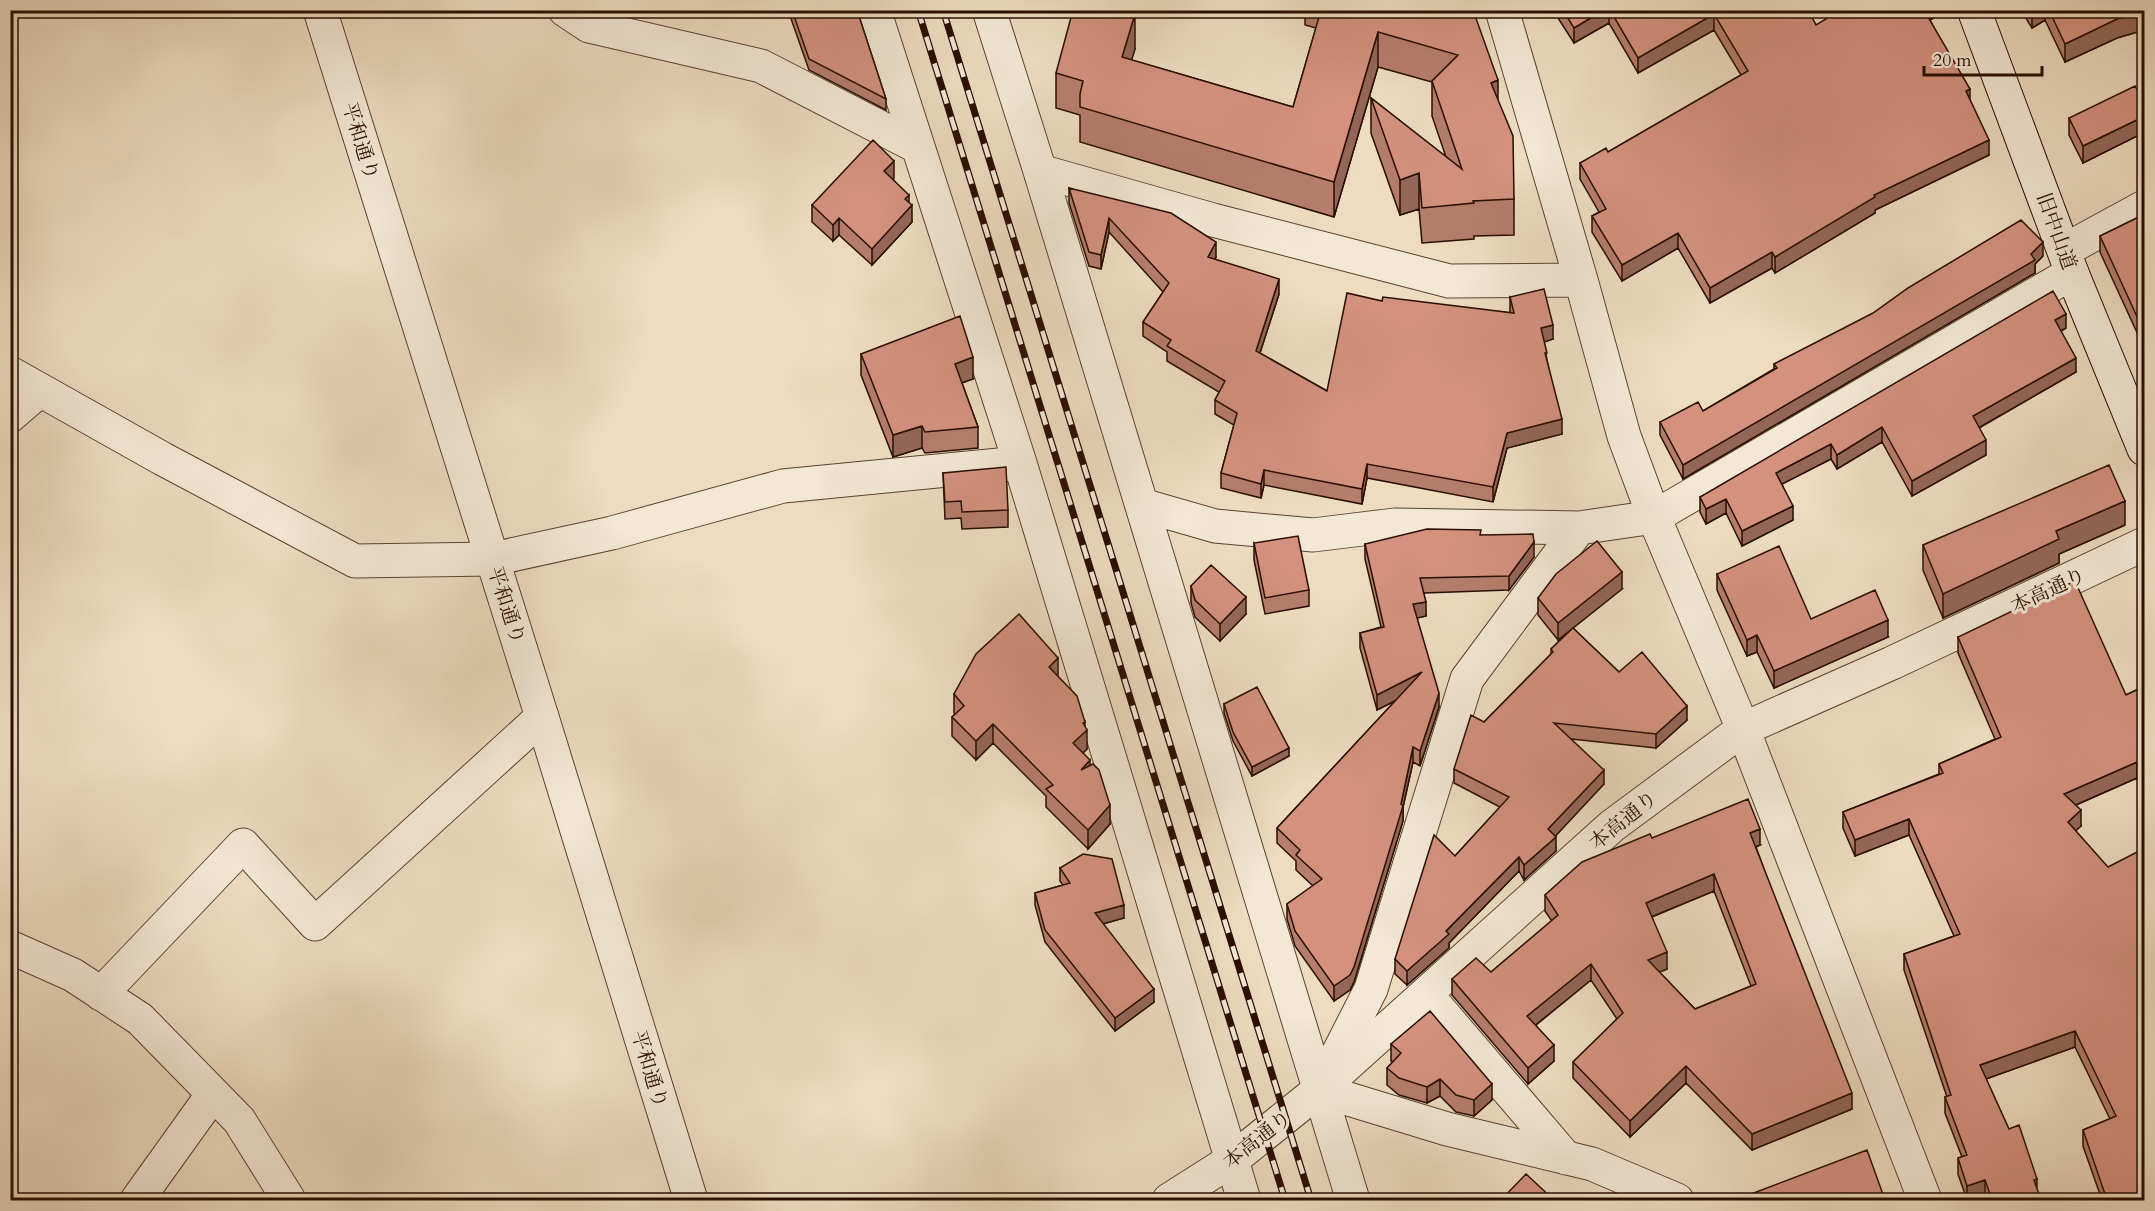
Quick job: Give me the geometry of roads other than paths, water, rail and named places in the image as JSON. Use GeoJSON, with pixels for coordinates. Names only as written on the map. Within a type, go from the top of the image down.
{"type":"FeatureCollection","features":[{"type":"Feature","properties":{"kind":"street","name":"平和通り"},"geometry":{"type":"LineString","coordinates":[[320,10],[543,717],[691,1200]]}},
{"type":"Feature","properties":{"kind":"street"},"geometry":{"type":"LineString","coordinates":[[565,10],[589,26],[761,66],[918,147]]}},
{"type":"Feature","properties":{"kind":"street"},"geometry":{"type":"LineString","coordinates":[[874,10],[1020,463],[1244,1200]]}},
{"type":"Feature","properties":{"kind":"street"},"geometry":{"type":"LineString","coordinates":[[989,10],[1353,1200]]}},
{"type":"Feature","properties":{"kind":"street"},"geometry":{"type":"LineString","coordinates":[[1502,10],[1624,436],[1654,518],[1743,729],[1925,1200]]}},
{"type":"Feature","properties":{"kind":"street","name":"旧中山道"},"geometry":{"type":"LineString","coordinates":[[1974,10],[2069,262],[2145,449]]}},
{"type":"Feature","properties":{"kind":"street"},"geometry":{"type":"LineString","coordinates":[[1040,171],[1213,220],[1449,281],[1581,280]]}},
{"type":"Feature","properties":{"kind":"street"},"geometry":{"type":"LineString","coordinates":[[1142,505],[1215,526],[1313,535],[1395,525],[1579,528],[1654,518],[2069,262],[2145,207]]}},
{"type":"Feature","properties":{"kind":"street"},"geometry":{"type":"LineString","coordinates":[[10,373],[163,459],[355,561],[493,560],[612,533],[783,486],[1020,463]]}},
{"type":"Feature","properties":{"kind":"street"},"geometry":{"type":"LineString","coordinates":[[10,416],[40,390]]}},
{"type":"Feature","properties":{"kind":"street"},"geometry":{"type":"LineString","coordinates":[[1319,1090],[1371,989],[1467,679],[1579,528]]}},
{"type":"Feature","properties":{"kind":"street","name":"本高通り"},"geometry":{"type":"LineString","coordinates":[[1169,1200],[1232,1160],[1319,1090],[1612,826],[1743,729],[1892,663],[2145,544]]}},
{"type":"Feature","properties":{"kind":"street"},"geometry":{"type":"LineString","coordinates":[[101,994],[243,845],[315,924],[543,717]]}},
{"type":"Feature","properties":{"kind":"street"},"geometry":{"type":"LineString","coordinates":[[10,947],[73,975],[140,1019],[239,1120],[290,1200]]}},
{"type":"Feature","properties":{"kind":"street"},"geometry":{"type":"LineString","coordinates":[[1426,994],[1566,1158]]}},
{"type":"Feature","properties":{"kind":"street"},"geometry":{"type":"LineString","coordinates":[[1319,1090],[1447,1129],[1592,1164],[1677,1200]]}},
{"type":"Feature","properties":{"kind":"street"},"geometry":{"type":"LineString","coordinates":[[137,1200],[213,1094]]}},
{"type":"Feature","properties":{"kind":"railway"},"geometry":{"type":"LineString","coordinates":[[918,10],[1285,1200]]}},
{"type":"Feature","properties":{"kind":"railway"},"geometry":{"type":"LineString","coordinates":[[943,10],[1311,1200]]}}]}
